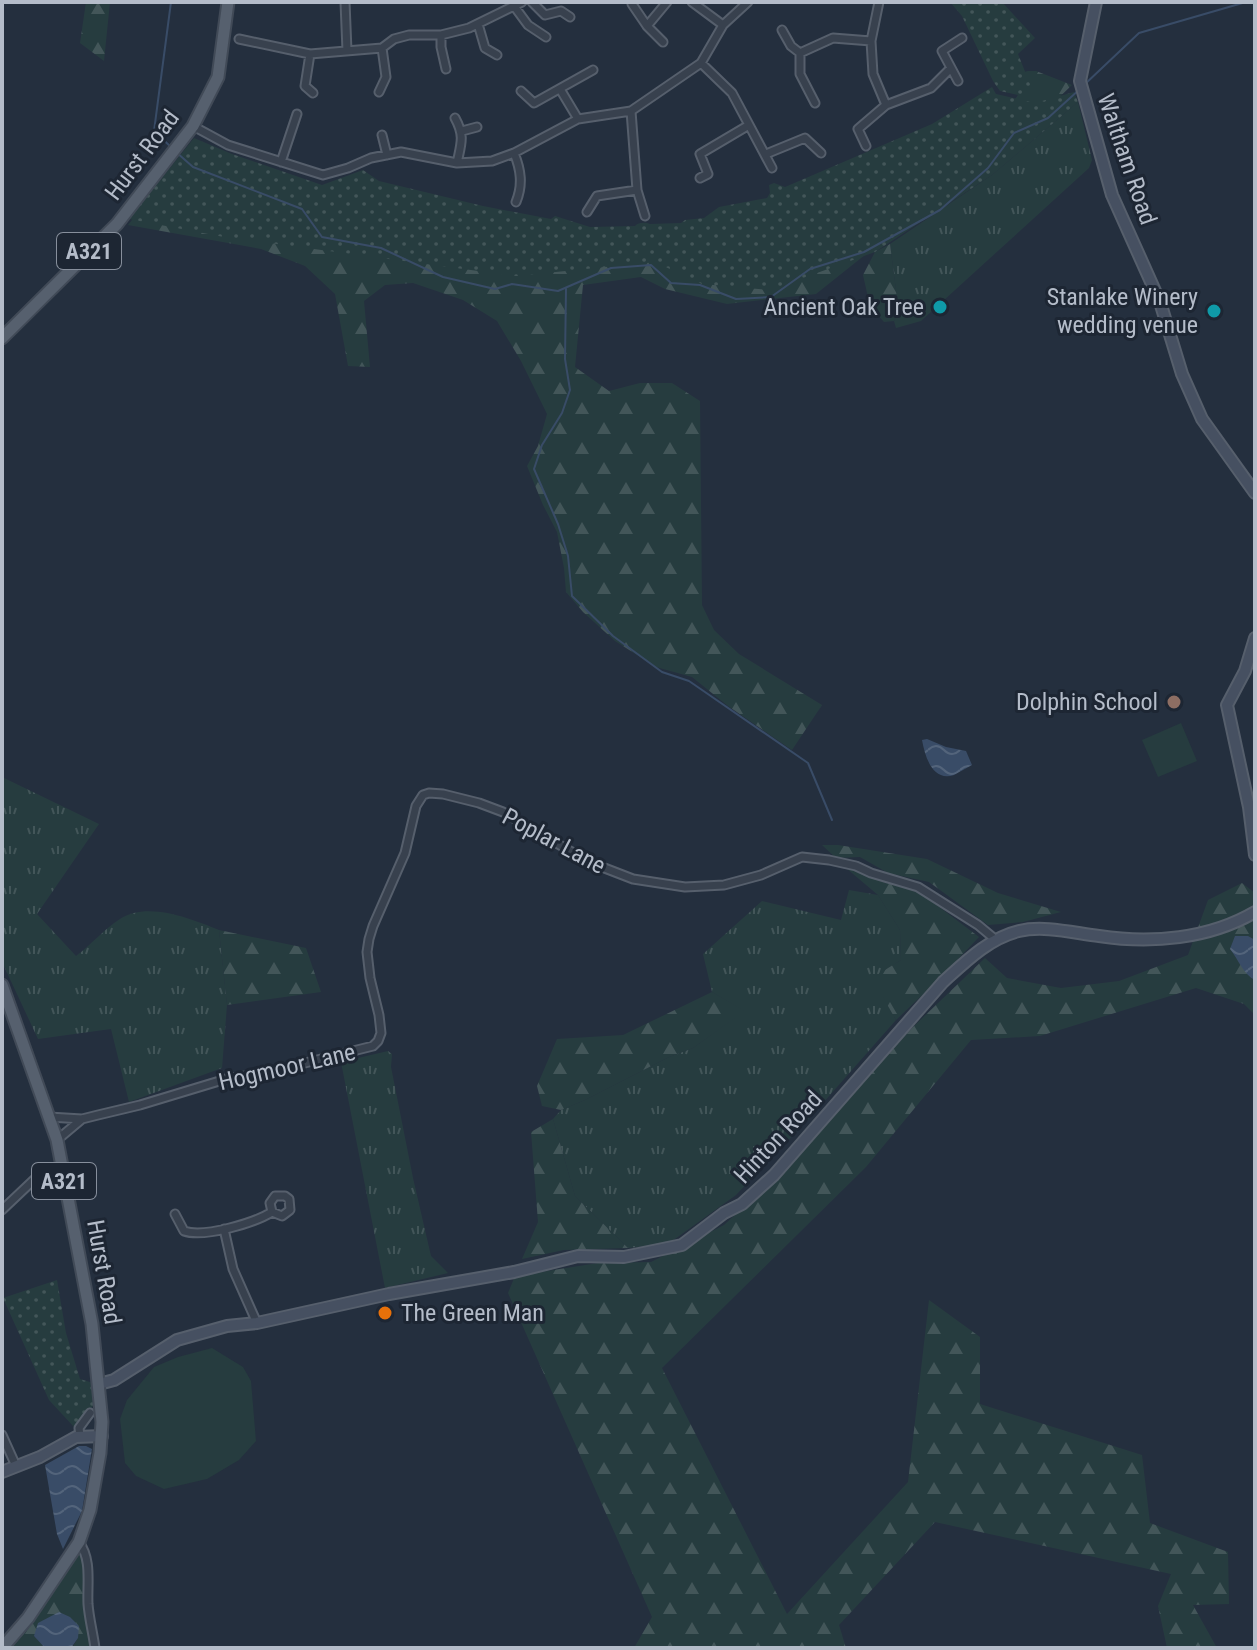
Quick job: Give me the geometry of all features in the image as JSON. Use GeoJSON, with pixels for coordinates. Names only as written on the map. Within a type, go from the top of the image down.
{"type":"FeatureCollection","features":[{"type":"Feature","properties":{"kind":"main road","name":"Hurst Road"},"geometry":{"type":"LineString","coordinates":[[2,338],[117,224],[193,126],[218,77],[228,2]]}},
{"type":"Feature","properties":{"kind":"main road","name":"Hurst Road"},"geometry":{"type":"LineString","coordinates":[[2,985],[57,1140],[84,1280],[99,1384]]}},
{"type":"Feature","properties":{"kind":"main road","name":"A321"},"geometry":{"type":"LineString","coordinates":[[2,1648],[28,1618],[79,1542],[90,1510],[102,1436],[99,1384]]}},
{"type":"Feature","properties":{"kind":"street"},"geometry":{"type":"LineString","coordinates":[[345,2],[347,51]]}},
{"type":"Feature","properties":{"kind":"street"},"geometry":{"type":"LineString","coordinates":[[532,2],[545,15],[561,11],[570,17]]}},
{"type":"Feature","properties":{"kind":"street"},"geometry":{"type":"LineString","coordinates":[[647,26],[667,2]]}},
{"type":"Feature","properties":{"kind":"street"},"geometry":{"type":"LineString","coordinates":[[692,2],[723,25]]}},
{"type":"Feature","properties":{"kind":"street"},"geometry":{"type":"LineString","coordinates":[[193,126],[228,145],[323,175],[371,158],[401,152],[457,163],[492,161],[514,153],[578,119],[631,111],[701,63],[723,25],[748,2]]}},
{"type":"Feature","properties":{"kind":"street"},"geometry":{"type":"LineString","coordinates":[[879,2],[871,41],[873,74],[886,105]]}},
{"type":"Feature","properties":{"kind":"street","name":"Waltham Road"},"geometry":{"type":"LineString","coordinates":[[1096,2],[1081,87],[1112,195],[1160,302],[1182,374],[1202,419],[1255,493]]}},
{"type":"Feature","properties":{"kind":"street"},"geometry":{"type":"LineString","coordinates":[[239,39],[271,49],[310,54],[382,48],[394,39],[409,35],[441,35],[469,28],[518,4],[528,25],[546,37]]}},
{"type":"Feature","properties":{"kind":"street"},"geometry":{"type":"LineString","coordinates":[[632,4],[663,42]]}},
{"type":"Feature","properties":{"kind":"street"},"geometry":{"type":"LineString","coordinates":[[478,24],[485,48],[497,55]]}},
{"type":"Feature","properties":{"kind":"street"},"geometry":{"type":"LineString","coordinates":[[782,30],[791,46],[800,53]]}},
{"type":"Feature","properties":{"kind":"street"},"geometry":{"type":"LineString","coordinates":[[441,35],[446,69]]}},
{"type":"Feature","properties":{"kind":"street"},"geometry":{"type":"LineString","coordinates":[[800,53],[833,38],[871,41]]}},
{"type":"Feature","properties":{"kind":"street"},"geometry":{"type":"LineString","coordinates":[[958,81],[942,51],[962,38]]}},
{"type":"Feature","properties":{"kind":"street"},"geometry":{"type":"LineString","coordinates":[[379,92],[386,77],[382,48]]}},
{"type":"Feature","properties":{"kind":"street"},"geometry":{"type":"LineString","coordinates":[[800,53],[800,74],[815,103]]}},
{"type":"Feature","properties":{"kind":"street"},"geometry":{"type":"LineString","coordinates":[[310,54],[305,86],[313,93]]}},
{"type":"Feature","properties":{"kind":"street"},"geometry":{"type":"LineString","coordinates":[[444,58],[454,58]]}},
{"type":"Feature","properties":{"kind":"street"},"geometry":{"type":"LineString","coordinates":[[701,63],[732,93],[772,168]]}},
{"type":"Feature","properties":{"kind":"street"},"geometry":{"type":"LineString","coordinates":[[866,146],[858,129],[886,105],[931,88],[951,68]]}},
{"type":"Feature","properties":{"kind":"street"},"geometry":{"type":"LineString","coordinates":[[521,91],[534,103],[593,70]]}},
{"type":"Feature","properties":{"kind":"street"},"geometry":{"type":"LineString","coordinates":[[560,89],[578,119]]}},
{"type":"Feature","properties":{"kind":"street"},"geometry":{"type":"LineString","coordinates":[[631,111],[637,190],[645,216]]}},
{"type":"Feature","properties":{"kind":"street"},"geometry":{"type":"LineString","coordinates":[[281,162],[297,114]]}},
{"type":"Feature","properties":{"kind":"street"},"geometry":{"type":"LineString","coordinates":[[455,118],[462,131],[457,163]]}},
{"type":"Feature","properties":{"kind":"street"},"geometry":{"type":"LineString","coordinates":[[691,157],[749,125]]}},
{"type":"Feature","properties":{"kind":"street"},"geometry":{"type":"LineString","coordinates":[[462,131],[477,127]]}},
{"type":"Feature","properties":{"kind":"street"},"geometry":{"type":"LineString","coordinates":[[766,154],[805,138],[809,127]]}},
{"type":"Feature","properties":{"kind":"street"},"geometry":{"type":"LineString","coordinates":[[382,135],[387,155]]}},
{"type":"Feature","properties":{"kind":"street"},"geometry":{"type":"LineString","coordinates":[[805,138],[821,153]]}},
{"type":"Feature","properties":{"kind":"street"},"geometry":{"type":"LineString","coordinates":[[514,153],[521,169],[521,191],[516,202]]}},
{"type":"Feature","properties":{"kind":"street"},"geometry":{"type":"LineString","coordinates":[[700,154],[704,176]]}},
{"type":"Feature","properties":{"kind":"street"},"geometry":{"type":"LineString","coordinates":[[592,187],[597,196]]}},
{"type":"Feature","properties":{"kind":"street"},"geometry":{"type":"LineString","coordinates":[[587,212],[597,196],[637,190]]}},
{"type":"Feature","properties":{"kind":"street"},"geometry":{"type":"LineString","coordinates":[[1255,638],[1245,671],[1227,705],[1249,807],[1255,855]]}},
{"type":"Feature","properties":{"kind":"street","name":"Poplar Lane"},"geometry":{"type":"LineString","coordinates":[[423,795],[443,794],[503,812],[589,862],[633,879],[685,887],[724,885],[761,875],[802,857],[829,860],[918,887],[996,940]]}},
{"type":"Feature","properties":{"kind":"street","name":"Hogmoor Lane"},"geometry":{"type":"LineString","coordinates":[[49,1117],[82,1119],[226,1079],[368,1049],[376,1044],[381,1027],[370,978],[369,939],[405,853],[416,806],[423,795]]}},
{"type":"Feature","properties":{"kind":"street","name":"Hinton Road"},"geometry":{"type":"LineString","coordinates":[[99,1384],[114,1380],[177,1340],[227,1326],[257,1323],[389,1294],[514,1272],[578,1256],[624,1257],[682,1245],[724,1213],[742,1204],[774,1175],[943,982],[996,940],[1029,929],[1119,939],[1194,935],[1238,922],[1255,912]]}},
{"type":"Feature","properties":{"kind":"street","name":"Hogmoor Lane"},"geometry":{"type":"LineString","coordinates":[[57,1140],[82,1119]]}},
{"type":"Feature","properties":{"kind":"street"},"geometry":{"type":"LineString","coordinates":[[2,1210],[40,1174],[61,1167]]}},
{"type":"Feature","properties":{"kind":"street"},"geometry":{"type":"LineString","coordinates":[[175,1214],[188,1233],[224,1229],[272,1212]]}},
{"type":"Feature","properties":{"kind":"street"},"geometry":{"type":"LineString","coordinates":[[224,1229],[233,1269],[257,1323]]}},
{"type":"Feature","properties":{"kind":"street"},"geometry":{"type":"LineString","coordinates":[[80,1436],[79,1428],[90,1413]]}},
{"type":"Feature","properties":{"kind":"street"},"geometry":{"type":"LineString","coordinates":[[2,1435],[16,1466]]}},
{"type":"Feature","properties":{"kind":"street"},"geometry":{"type":"LineString","coordinates":[[2,1472],[40,1457],[71,1439],[102,1436]]}},
{"type":"Feature","properties":{"kind":"street"},"geometry":{"type":"LineString","coordinates":[[79,1542],[85,1551],[88,1604],[95,1648]]}},
{"type":"Feature","properties":{"kind":"green space"},"geometry":{"type":"Polygon","coordinates":[[[86,2],[110,2],[104,61],[80,43],[86,2]]]}},
{"type":"Feature","properties":{"kind":"green space"},"geometry":{"type":"Polygon","coordinates":[[[950,2],[1002,2],[1035,38],[1018,54],[1036,99],[1000,91],[962,16],[950,2]]]}},
{"type":"Feature","properties":{"kind":"green space"},"geometry":{"type":"Polygon","coordinates":[[[1036,71],[1072,85],[1020,135],[816,294],[727,304],[665,289],[641,277],[583,285],[575,367],[609,391],[640,383],[672,383],[700,401],[702,605],[714,630],[739,654],[822,705],[792,750],[692,677],[656,667],[615,641],[566,592],[557,532],[527,466],[538,446],[547,414],[497,321],[463,300],[413,283],[385,285],[364,301],[370,367],[348,366],[335,294],[305,266],[261,249],[128,225],[193,144],[333,194],[581,237],[686,229],[1009,108],[1020,92],[1010,76],[1036,71]]]}},
{"type":"Feature","properties":{"kind":"green space"},"geometry":{"type":"Polygon","coordinates":[[[992,87],[996,94],[1035,103],[1074,92],[1078,102],[992,175],[875,252],[770,290],[702,284],[655,262],[516,276],[224,237],[129,219],[194,138],[322,185],[363,170],[379,181],[483,206],[551,219],[555,216],[590,227],[681,223],[704,218],[719,207],[767,198],[769,185],[774,183],[785,187],[932,124],[992,87]]]}},
{"type":"Feature","properties":{"kind":"green space"},"geometry":{"type":"Polygon","coordinates":[[[1078,102],[1092,160],[1089,168],[921,321],[896,328],[894,321],[899,313],[890,244],[992,175],[1078,102]]]}},
{"type":"Feature","properties":{"kind":"green space"},"geometry":{"type":"Polygon","coordinates":[[[890,244],[899,313],[894,321],[884,322],[870,306],[863,275],[875,252],[890,244]]]}},
{"type":"Feature","properties":{"kind":"green space"},"geometry":{"type":"Polygon","coordinates":[[[1181,723],[1197,761],[1158,777],[1142,740],[1181,723]]]}},
{"type":"Feature","properties":{"kind":"green space"},"geometry":{"type":"Polygon","coordinates":[[[2,777],[99,824],[37,914],[76,956],[108,927],[131,914],[170,914],[219,930],[227,1005],[222,1068],[129,1102],[111,1029],[38,1039],[2,962],[2,777]]]}},
{"type":"Feature","properties":{"kind":"green space"},"geometry":{"type":"Polygon","coordinates":[[[822,845],[927,859],[998,893],[1061,912],[1023,922],[988,925],[929,882],[888,873],[860,857],[836,858],[822,845]]]}},
{"type":"Feature","properties":{"kind":"green space"},"geometry":{"type":"Polygon","coordinates":[[[846,868],[922,894],[979,937],[896,1020],[872,978],[901,960],[900,930],[878,895],[846,868]]]}},
{"type":"Feature","properties":{"kind":"green space"},"geometry":{"type":"Polygon","coordinates":[[[1242,883],[1255,893],[1255,1015],[1244,1004],[1196,988],[1040,1036],[971,1040],[866,1167],[662,1368],[787,1614],[908,1482],[929,1300],[980,1337],[980,1404],[1142,1455],[1150,1523],[1228,1552],[1229,1604],[1193,1605],[1217,1648],[1167,1648],[1158,1606],[1171,1574],[935,1522],[839,1625],[846,1648],[634,1648],[652,1617],[508,1293],[515,1276],[598,1263],[651,1262],[724,1225],[784,1170],[913,1027],[985,958],[1007,978],[1061,988],[1119,981],[1188,955],[1208,900],[1242,883]]]}},
{"type":"Feature","properties":{"kind":"green space"},"geometry":{"type":"Polygon","coordinates":[[[849,890],[878,895],[900,930],[901,960],[873,978],[896,1020],[736,1195],[668,1244],[628,1248],[575,1196],[553,1119],[561,1110],[693,1048],[744,1011],[712,992],[703,954],[762,901],[841,920],[849,890]]]}},
{"type":"Feature","properties":{"kind":"green space"},"geometry":{"type":"Polygon","coordinates":[[[219,930],[306,948],[321,992],[227,1005],[219,930]]]}},
{"type":"Feature","properties":{"kind":"green space"},"geometry":{"type":"Polygon","coordinates":[[[712,992],[745,1011],[693,1048],[585,1100],[561,1110],[542,1106],[537,1086],[557,1039],[623,1035],[712,992]]]}},
{"type":"Feature","properties":{"kind":"green space"},"geometry":{"type":"Polygon","coordinates":[[[388,1051],[392,1054],[391,1067],[431,1256],[448,1273],[385,1288],[341,1062],[388,1051]]]}},
{"type":"Feature","properties":{"kind":"green space"},"geometry":{"type":"Polygon","coordinates":[[[553,1119],[575,1196],[628,1248],[564,1250],[522,1259],[538,1222],[531,1132],[553,1119]]]}},
{"type":"Feature","properties":{"kind":"green space"},"geometry":{"type":"Polygon","coordinates":[[[57,1280],[66,1333],[80,1379],[93,1383],[94,1405],[74,1427],[49,1400],[3,1298],[57,1280]]]}},
{"type":"Feature","properties":{"kind":"green space"},"geometry":{"type":"Polygon","coordinates":[[[212,1348],[243,1367],[251,1381],[256,1441],[239,1460],[207,1479],[164,1489],[136,1476],[125,1463],[120,1419],[127,1400],[154,1367],[212,1348]]]}},
{"type":"Feature","properties":{"kind":"green space"},"geometry":{"type":"Polygon","coordinates":[[[81,1544],[93,1648],[72,1648],[78,1638],[34,1636],[45,1648],[7,1648],[81,1544]]]}},
{"type":"Feature","properties":{"kind":"water"},"geometry":{"type":"Polygon","coordinates":[[[922,740],[966,751],[972,765],[954,775],[940,775],[928,760],[922,740]]]}},
{"type":"Feature","properties":{"kind":"water"},"geometry":{"type":"Polygon","coordinates":[[[1235,936],[1248,936],[1255,940],[1255,980],[1244,971],[1230,949],[1235,936]]]}},
{"type":"Feature","properties":{"kind":"water"},"geometry":{"type":"Polygon","coordinates":[[[79,1446],[92,1449],[82,1511],[63,1549],[57,1534],[45,1465],[79,1446]]]}},
{"type":"Feature","properties":{"kind":"water"},"geometry":{"type":"Polygon","coordinates":[[[59,1612],[79,1626],[78,1638],[71,1648],[45,1648],[34,1636],[38,1623],[59,1612]]]}},
{"type":"Feature","properties":{"kind":"waterway"},"geometry":{"type":"LineString","coordinates":[[171,2],[154,131],[172,148]]}},
{"type":"Feature","properties":{"kind":"waterway"},"geometry":{"type":"LineString","coordinates":[[1084,85],[1139,33],[1246,2]]}},
{"type":"Feature","properties":{"kind":"waterway"},"geometry":{"type":"LineString","coordinates":[[176,152],[193,167],[302,209],[322,237],[381,248],[443,277],[495,289],[512,284],[558,291],[611,268],[651,265],[671,283],[700,285],[736,299],[771,297],[810,269],[864,252],[940,210],[988,168],[1014,133],[1048,118],[1080,89]]}},
{"type":"Feature","properties":{"kind":"waterway"},"geometry":{"type":"LineString","coordinates":[[566,289],[565,359],[570,390],[562,413],[542,445],[534,469],[568,556],[572,596],[613,636],[662,672],[689,681],[808,763],[832,820]]}},
{"type":"Feature","properties":{"kind":"place","name":"Ancient Oak Tree"},"geometry":{"type":"Point","coordinates":[940,307]}},
{"type":"Feature","properties":{"kind":"place","name":"Stanlake Winery wedding venue"},"geometry":{"type":"Point","coordinates":[1214,311]}},
{"type":"Feature","properties":{"kind":"place","name":"Dolphin School"},"geometry":{"type":"Point","coordinates":[1174,702]}},
{"type":"Feature","properties":{"kind":"place","name":"The Green Man"},"geometry":{"type":"Point","coordinates":[385,1313]}}]}
